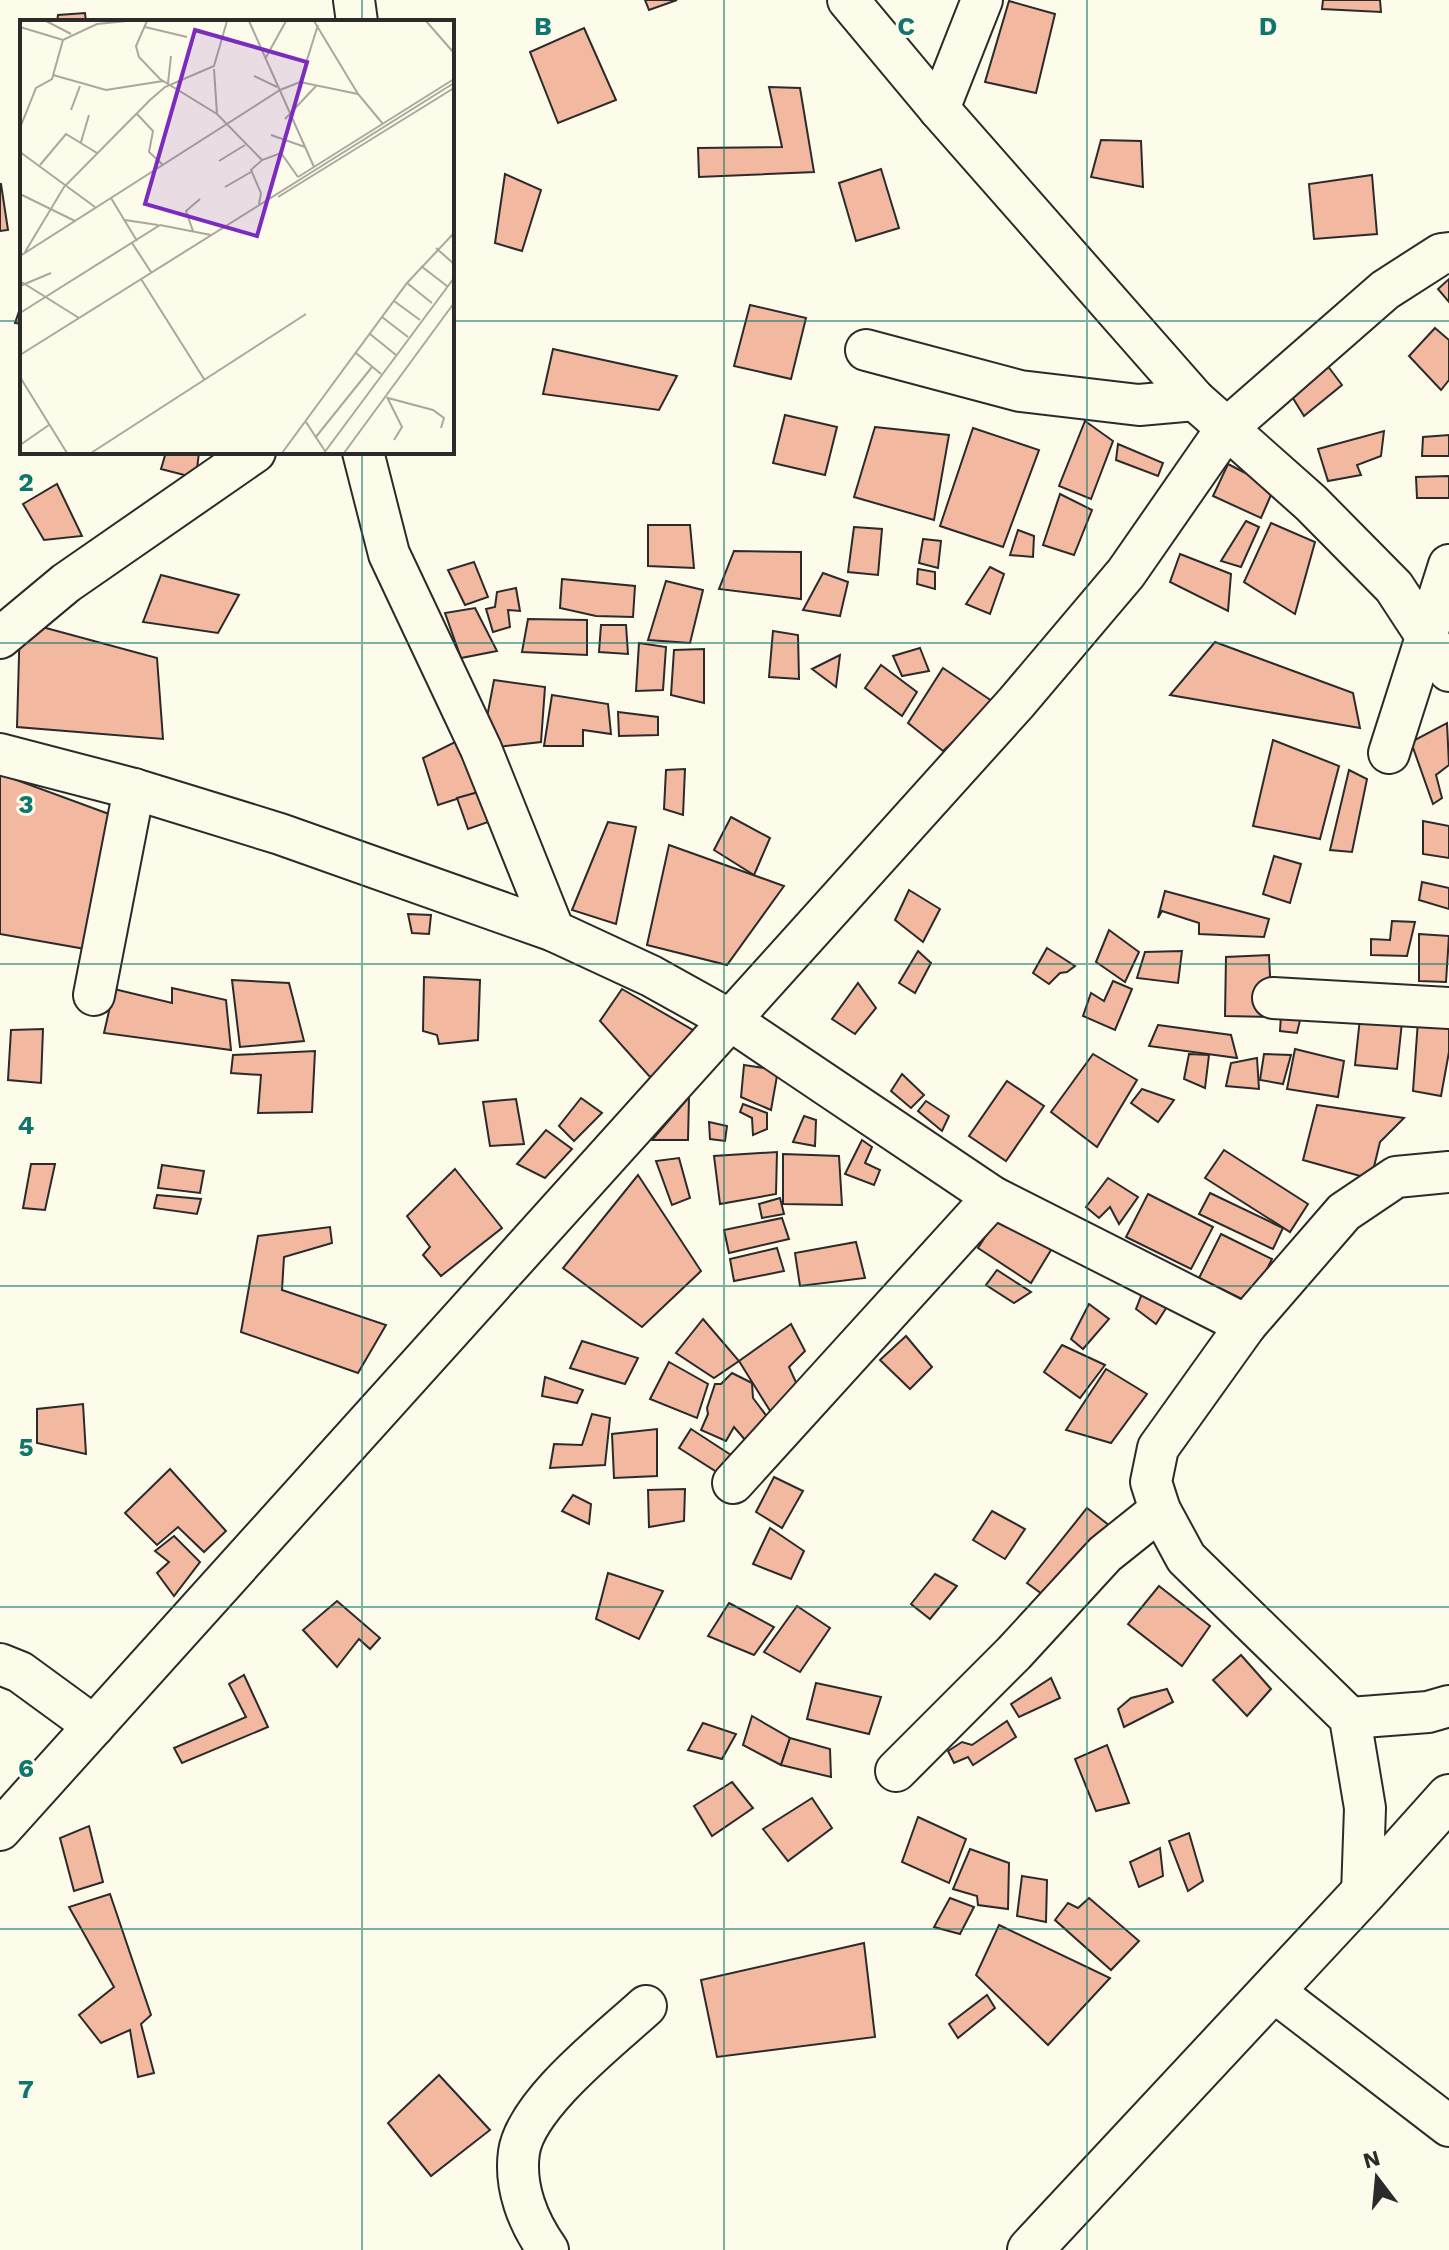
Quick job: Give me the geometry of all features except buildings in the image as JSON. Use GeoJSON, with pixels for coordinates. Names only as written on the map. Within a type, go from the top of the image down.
{"type":"FeatureCollection","features":[{"type":"Feature","properties":{"kind":"main road"},"geometry":{"type":"LineString","coordinates":[[1030,2250],[1449,1797]]}},
{"type":"Feature","properties":{"kind":"street"},"geometry":{"type":"LineString","coordinates":[[354,0],[357,20]]}},
{"type":"Feature","properties":{"kind":"street"},"geometry":{"type":"LineString","coordinates":[[848,0],[939,109],[1195,400],[1311,503],[1394,587],[1449,671]]}},
{"type":"Feature","properties":{"kind":"street"},"geometry":{"type":"LineString","coordinates":[[939,109],[982,0]]}},
{"type":"Feature","properties":{"kind":"street"},"geometry":{"type":"LineString","coordinates":[[0,1830],[1016,703],[1116,585],[1226,429],[1385,290],[1446,249]]}},
{"type":"Feature","properties":{"kind":"street"},"geometry":{"type":"LineString","coordinates":[[866,350],[1020,391],[1139,405],[1195,400]]}},
{"type":"Feature","properties":{"kind":"street"},"geometry":{"type":"LineString","coordinates":[[0,638],[66,583],[252,454]]}},
{"type":"Feature","properties":{"kind":"street"},"geometry":{"type":"LineString","coordinates":[[364,454],[389,554],[481,749],[554,931]]}},
{"type":"Feature","properties":{"kind":"street"},"geometry":{"type":"LineString","coordinates":[[1389,753],[1449,565]]}},
{"type":"Feature","properties":{"kind":"street"},"geometry":{"type":"LineString","coordinates":[[0,754],[134,789],[280,834],[554,931],[651,976],[730,1020],[993,1197],[1246,1325]]}},
{"type":"Feature","properties":{"kind":"street"},"geometry":{"type":"LineString","coordinates":[[94,995],[134,789]]}},
{"type":"Feature","properties":{"kind":"street"},"geometry":{"type":"LineString","coordinates":[[1273,998],[1449,1008]]}},
{"type":"Feature","properties":{"kind":"street"},"geometry":{"type":"LineString","coordinates":[[1362,1894],[1365,1808],[1350,1718],[1186,1558],[1160,1510],[1151,1482],[1158,1448],[1246,1325],[1344,1212],[1396,1177],[1449,1172]]}},
{"type":"Feature","properties":{"kind":"street"},"geometry":{"type":"LineString","coordinates":[[733,1483],[993,1197]]}},
{"type":"Feature","properties":{"kind":"street"},"geometry":{"type":"LineString","coordinates":[[896,1771],[1014,1653],[1105,1554],[1160,1510]]}},
{"type":"Feature","properties":{"kind":"street"},"geometry":{"type":"LineString","coordinates":[[0,1664],[20,1672],[94,1726]]}},
{"type":"Feature","properties":{"kind":"street"},"geometry":{"type":"LineString","coordinates":[[1350,1718],[1428,1712],[1449,1706]]}},
{"type":"Feature","properties":{"kind":"street"},"geometry":{"type":"LineString","coordinates":[[1272,1990],[1449,2126]]}},
{"type":"Feature","properties":{"kind":"street"},"geometry":{"type":"LineString","coordinates":[[548,2250],[520,2195],[519,2151],[535,2117],[573,2072],[646,2006]]}}]}
